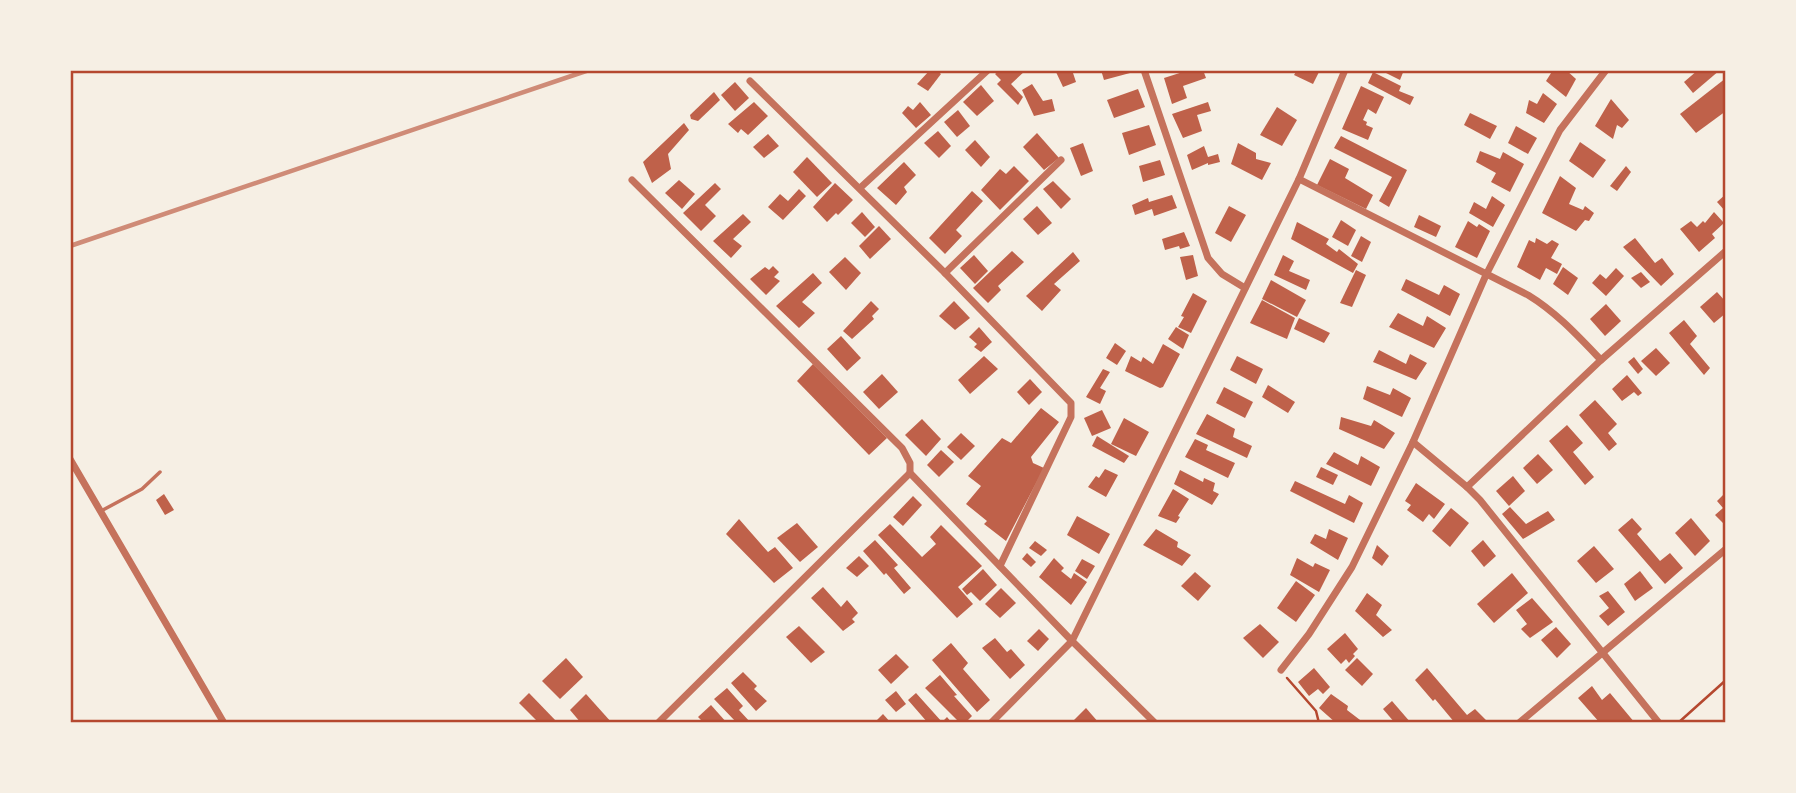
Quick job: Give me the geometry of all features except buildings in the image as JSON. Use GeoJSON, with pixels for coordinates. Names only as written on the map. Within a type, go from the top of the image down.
{"type":"FeatureCollection","features":[{"type":"Feature","properties":{"kind":"street"},"geometry":{"type":"LineString","coordinates":[[860,188],[988,70]]}},
{"type":"Feature","properties":{"kind":"street"},"geometry":{"type":"LineString","coordinates":[[1144,70],[1208,258],[1222,274],[1245,288]]}},
{"type":"Feature","properties":{"kind":"street"},"geometry":{"type":"LineString","coordinates":[[991,723],[1072,641],[1299,179],[1345,70]]}},
{"type":"Feature","properties":{"kind":"street"},"geometry":{"type":"LineString","coordinates":[[1281,670],[1310,634],[1352,567],[1413,442],[1486,275],[1560,130],[1606,70]]}},
{"type":"Feature","properties":{"kind":"street"},"geometry":{"type":"LineString","coordinates":[[750,81],[945,273],[1071,403],[1071,417],[1000,566]]}},
{"type":"Feature","properties":{"kind":"street"},"geometry":{"type":"LineString","coordinates":[[945,273],[1061,160]]}},
{"type":"Feature","properties":{"kind":"street"},"geometry":{"type":"LineString","coordinates":[[1299,179],[1547,307],[1601,360]]}},
{"type":"Feature","properties":{"kind":"street"},"geometry":{"type":"LineString","coordinates":[[632,180],[902,448],[910,463],[910,474],[1155,723]]}},
{"type":"Feature","properties":{"kind":"street"},"geometry":{"type":"LineString","coordinates":[[1467,487],[1601,360],[1726,251]]}},
{"type":"Feature","properties":{"kind":"street"},"geometry":{"type":"LineString","coordinates":[[1413,442],[1467,487],[1659,723]]}},
{"type":"Feature","properties":{"kind":"street"},"geometry":{"type":"LineString","coordinates":[[70,459],[224,723]]}},
{"type":"Feature","properties":{"kind":"street"},"geometry":{"type":"LineString","coordinates":[[658,723],[910,474]]}},
{"type":"Feature","properties":{"kind":"street"},"geometry":{"type":"LineString","coordinates":[[1519,723],[1726,549]]}},
{"type":"Feature","properties":{"kind":"lane"},"geometry":{"type":"LineString","coordinates":[[101,512],[142,489],[160,472]]}},
{"type":"Feature","properties":{"kind":"path"},"geometry":{"type":"LineString","coordinates":[[1281,670],[1316,711],[1318,723]]}},
{"type":"Feature","properties":{"kind":"path"},"geometry":{"type":"LineString","coordinates":[[1678,723],[1726,680]]}},
{"type":"Feature","properties":{"kind":"railway"},"geometry":{"type":"LineString","coordinates":[[70,246],[589,70]]}}]}
